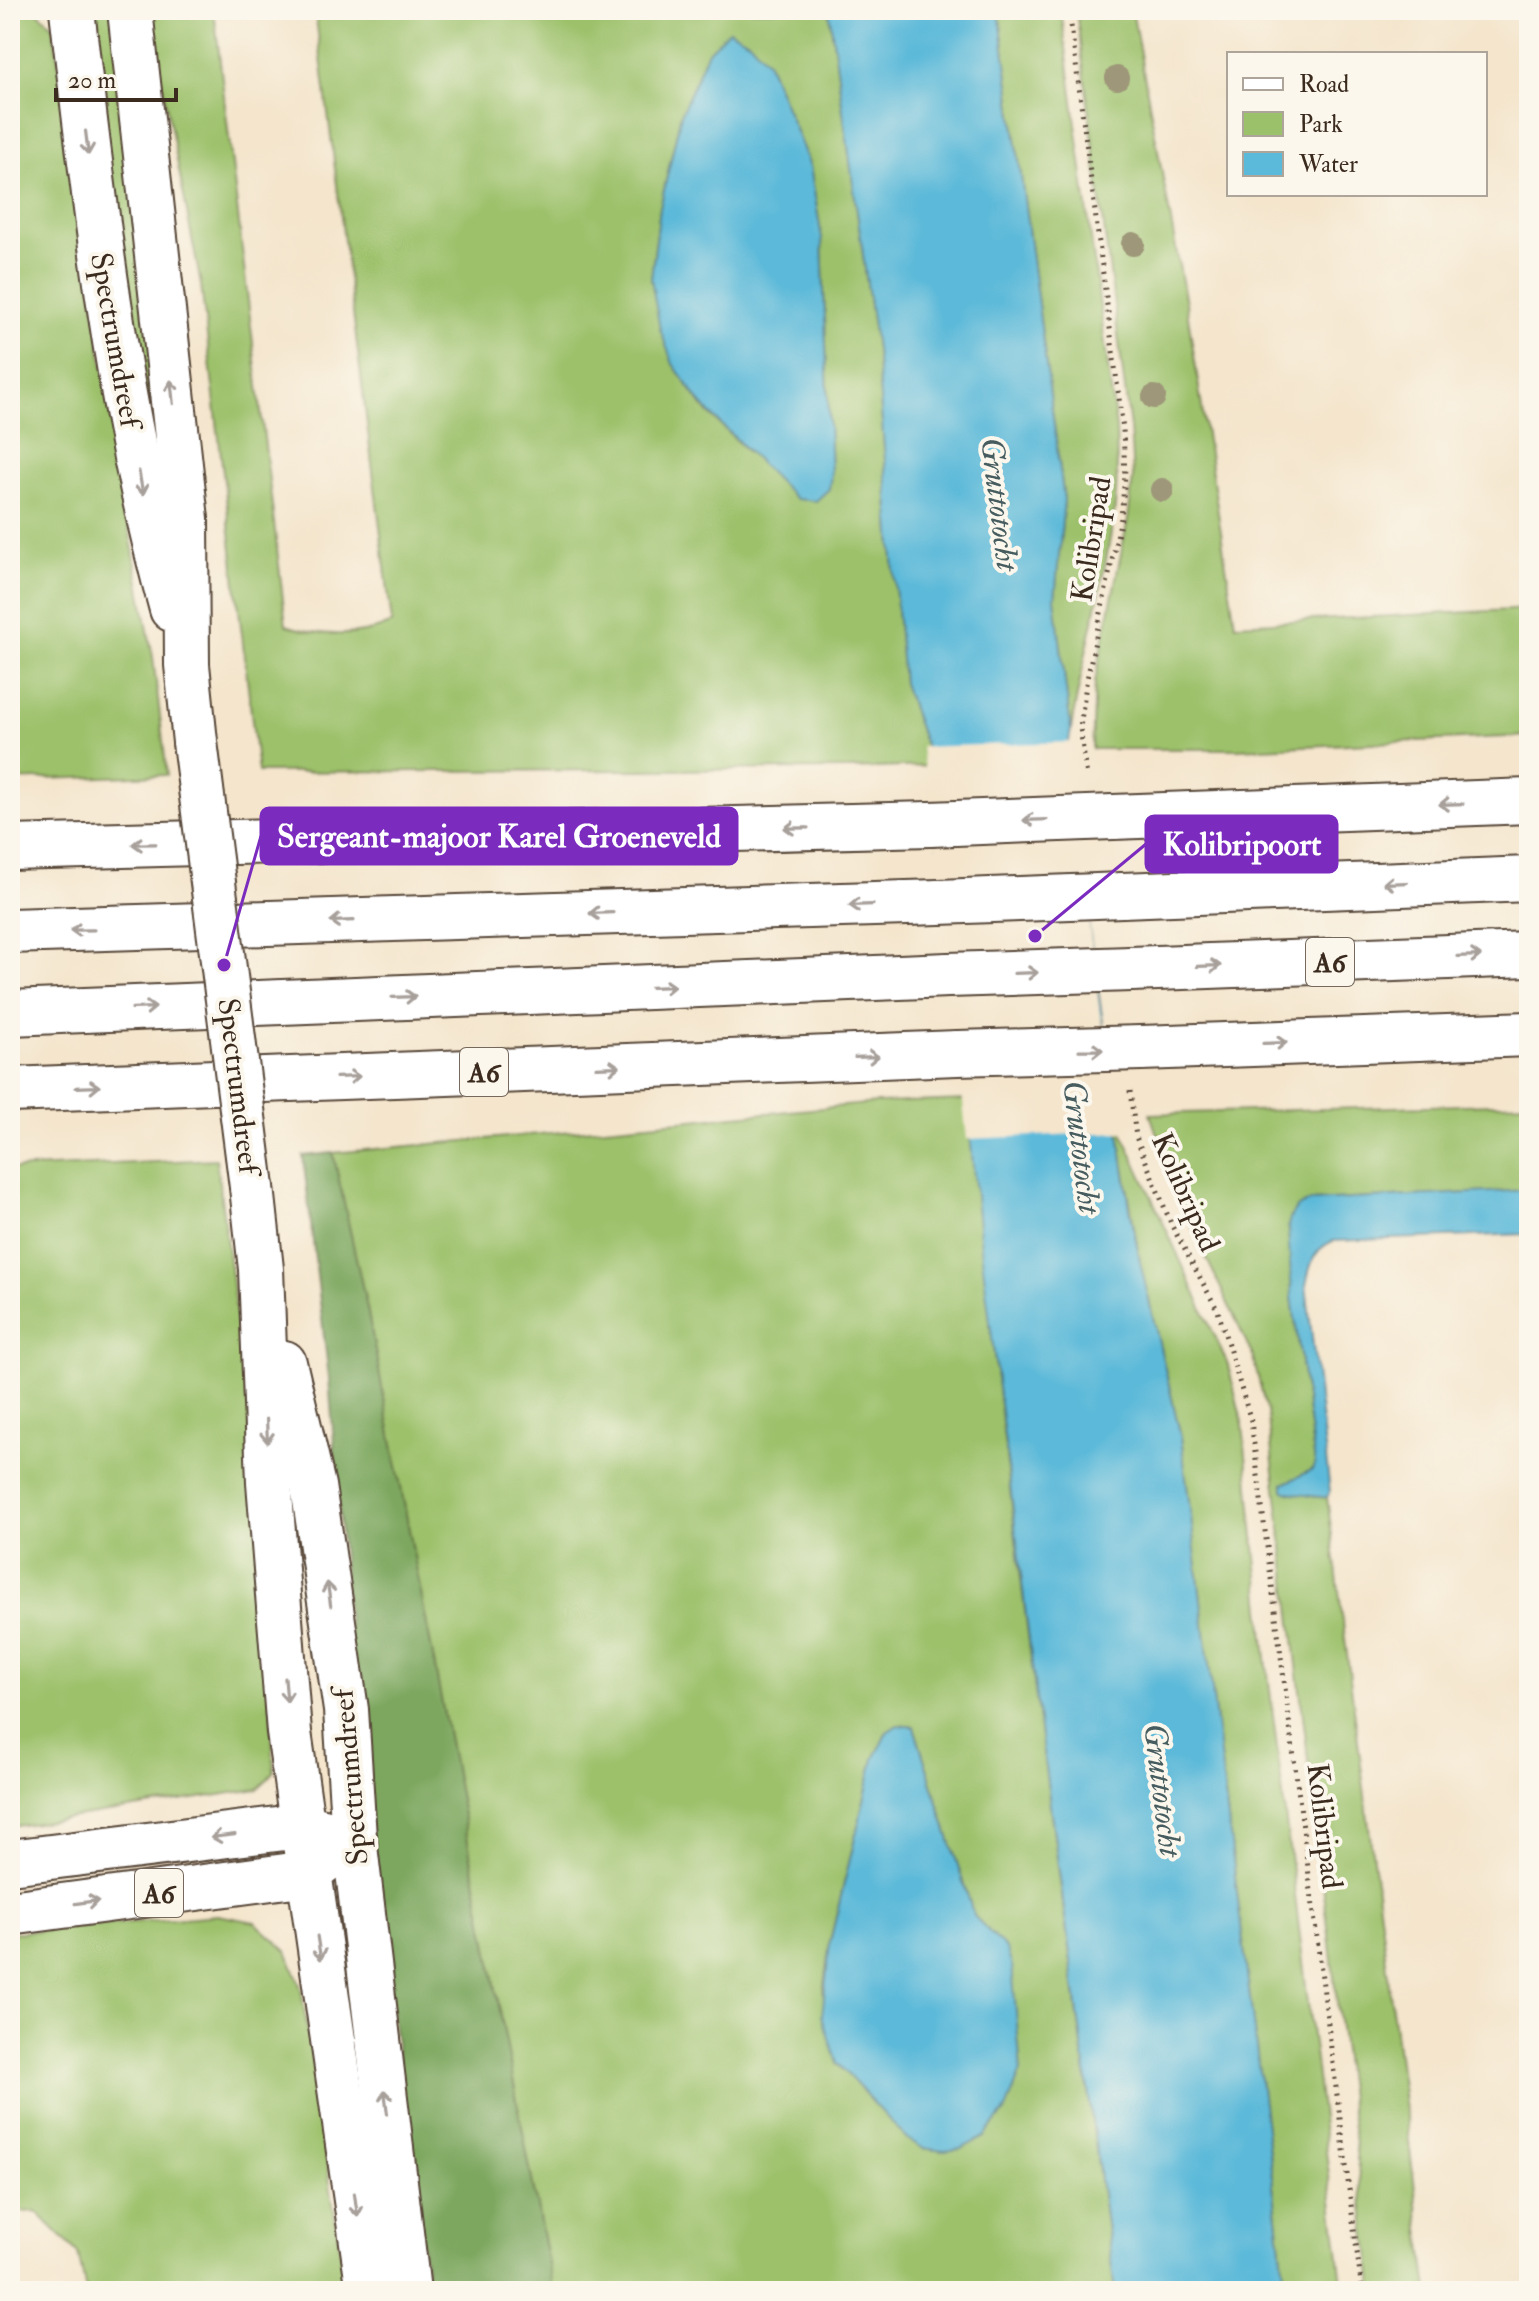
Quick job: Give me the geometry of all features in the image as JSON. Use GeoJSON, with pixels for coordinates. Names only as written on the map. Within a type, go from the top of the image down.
{"type":"FeatureCollection","features":[{"type":"Feature","properties":{"kind":"main road","name":"Spectrumdreef"},"geometry":{"type":"LineString","coordinates":[[72,10],[109,302],[150,530],[187,665]]}},
{"type":"Feature","properties":{"kind":"main road","name":"Spectrumdreef"},"geometry":{"type":"LineString","coordinates":[[130,10],[186,519],[187,665],[195,742],[261,1269],[269,1482],[289,1732],[369,2291]]}},
{"type":"Feature","properties":{"kind":"main road"},"geometry":{"type":"LineString","coordinates":[[10,848],[930,824],[1101,804],[1529,801]]}},
{"type":"Feature","properties":{"kind":"main road"},"geometry":{"type":"LineString","coordinates":[[10,931],[939,902],[1529,879]]}},
{"type":"Feature","properties":{"kind":"main road","name":"A6"},"geometry":{"type":"LineString","coordinates":[[10,1013],[1529,954]]}},
{"type":"Feature","properties":{"kind":"main road","name":"A6"},"geometry":{"type":"LineString","coordinates":[[10,1090],[957,1053],[1135,1069],[1529,1034]]}},
{"type":"Feature","properties":{"kind":"main road","name":"Spectrumdreef"},"geometry":{"type":"LineString","coordinates":[[261,1269],[313,1486],[346,1710],[354,1838],[408,2291]]}},
{"type":"Feature","properties":{"kind":"main road"},"geometry":{"type":"LineString","coordinates":[[301,1826],[354,1838]]}},
{"type":"Feature","properties":{"kind":"main road","name":"A6"},"geometry":{"type":"LineString","coordinates":[[10,1862],[301,1826]]}},
{"type":"Feature","properties":{"kind":"main road"},"geometry":{"type":"LineString","coordinates":[[308,1873],[354,1838]]}},
{"type":"Feature","properties":{"kind":"main road","name":"A6"},"geometry":{"type":"LineString","coordinates":[[10,1913],[308,1873]]}},
{"type":"Feature","properties":{"kind":"path","name":"Kolibripad"},"geometry":{"type":"LineString","coordinates":[[1069,10],[1122,413],[1125,476],[1121,518],[1086,684],[1080,728],[1101,804]]}},
{"type":"Feature","properties":{"kind":"path","name":"Kolibripad"},"geometry":{"type":"LineString","coordinates":[[1135,1069],[1136,1137],[1172,1226],[1218,1311],[1251,1421],[1362,2291]]}},
{"type":"Feature","properties":{"kind":"green space"},"geometry":{"type":"Polygon","coordinates":[[[10,10],[36,10],[53,26],[120,480],[153,657],[167,775],[10,780],[10,10]]]}},
{"type":"Feature","properties":{"kind":"green space"},"geometry":{"type":"Polygon","coordinates":[[[76,10],[116,10],[176,567],[76,10]]]}},
{"type":"Feature","properties":{"kind":"green space"},"geometry":{"type":"Polygon","coordinates":[[[148,10],[214,10],[286,625],[312,632],[353,634],[392,623],[315,10],[829,10],[876,348],[903,683],[925,745],[928,766],[258,772],[201,285],[148,10]],[[767,61],[681,114],[660,208],[651,279],[673,364],[702,406],[748,452],[831,474],[822,239],[810,166],[767,61]]]}},
{"type":"Feature","properties":{"kind":"green space"},"geometry":{"type":"Polygon","coordinates":[[[999,10],[1061,10],[1116,428],[1114,514],[1071,730],[1055,599],[1064,500],[999,10]]]}},
{"type":"Feature","properties":{"kind":"green space"},"geometry":{"type":"Polygon","coordinates":[[[1076,10],[1132,10],[1186,303],[1235,624],[1529,609],[1529,736],[1238,749],[1092,749],[1095,682],[1128,519],[1133,478],[1130,428],[1076,10]]]}},
{"type":"Feature","properties":{"kind":"green space"},"geometry":{"type":"Polygon","coordinates":[[[967,1100],[1017,1547],[1115,2291],[553,2291],[367,1308],[333,1153],[877,1103],[967,1100]],[[898,1725],[887,1732],[874,1759],[830,1942],[823,1991],[837,2063],[906,2138],[923,2148],[944,2151],[1006,1949],[974,1916],[914,1727],[898,1725]]]}},
{"type":"Feature","properties":{"kind":"green space"},"geometry":{"type":"Polygon","coordinates":[[[1529,1103],[1529,1190],[1312,1201],[1292,1297],[1315,1463],[1312,1470],[1283,1484],[1291,1493],[1327,1497],[1428,2291],[1374,2291],[1267,1412],[1252,1354],[1181,1204],[1150,1114],[1529,1103]]]}},
{"type":"Feature","properties":{"kind":"green space"},"geometry":{"type":"Polygon","coordinates":[[[1116,1119],[1228,1365],[1243,1425],[1265,1649],[1343,2291],[1286,2291],[1181,1437],[1140,1262],[1116,1119]]]}},
{"type":"Feature","properties":{"kind":"green space"},"geometry":{"type":"Polygon","coordinates":[[[333,1153],[367,1308],[553,2291],[430,2291],[357,1742],[329,1379],[303,1156],[333,1153]]]}},
{"type":"Feature","properties":{"kind":"green space"},"geometry":{"type":"Polygon","coordinates":[[[216,1159],[261,1508],[274,1772],[258,1789],[10,1827],[10,1169],[216,1159]]]}},
{"type":"Feature","properties":{"kind":"green space"},"geometry":{"type":"Polygon","coordinates":[[[217,1915],[255,1922],[287,1951],[301,1988],[346,2291],[86,2291],[78,2253],[36,2211],[10,2213],[10,1933],[217,1915]]]}},
{"type":"Feature","properties":{"kind":"water","name":"Gruttotocht"},"geometry":{"type":"Polygon","coordinates":[[[829,10],[999,10],[1064,500],[1055,599],[1071,730],[1065,763],[1130,1208],[1181,1437],[1286,2291],[1115,2291],[1040,1729],[982,1257],[959,1022],[928,766],[925,745],[903,683],[876,348],[829,10]]]}},
{"type":"Feature","properties":{"kind":"water"},"geometry":{"type":"Polygon","coordinates":[[[729,30],[749,41],[767,61],[810,166],[822,239],[831,474],[829,489],[816,501],[796,499],[702,405],[673,364],[660,329],[651,279],[660,208],[681,114],[708,51],[729,30]]]}},
{"type":"Feature","properties":{"kind":"water"},"geometry":{"type":"Polygon","coordinates":[[[1529,1190],[1529,1234],[1333,1241],[1321,1248],[1311,1264],[1306,1285],[1330,1492],[1323,1497],[1283,1490],[1283,1484],[1312,1470],[1315,1463],[1292,1297],[1288,1227],[1296,1210],[1312,1201],[1529,1190]]]}},
{"type":"Feature","properties":{"kind":"water"},"geometry":{"type":"Polygon","coordinates":[[[898,1725],[914,1727],[974,1916],[1006,1949],[1012,1965],[1021,2071],[1006,2110],[984,2137],[961,2149],[944,2151],[923,2148],[906,2138],[837,2063],[822,2016],[830,1942],[874,1759],[887,1732],[898,1725]]]}},
{"type":"Feature","properties":{"kind":"pier"},"geometry":{"type":"Polygon","coordinates":[[[1073,742],[1069,763],[1100,1014],[1120,1089],[1123,1132],[967,1139],[936,843],[921,747],[1073,742]]]}},
{"type":"Feature","properties":{"kind":"place","name":"Kolibripoort"},"geometry":{"type":"Point","coordinates":[1035,936]}},
{"type":"Feature","properties":{"kind":"place","name":"Sergeant-majoor Karel Groeneveld"},"geometry":{"type":"Point","coordinates":[224,965]}}]}
